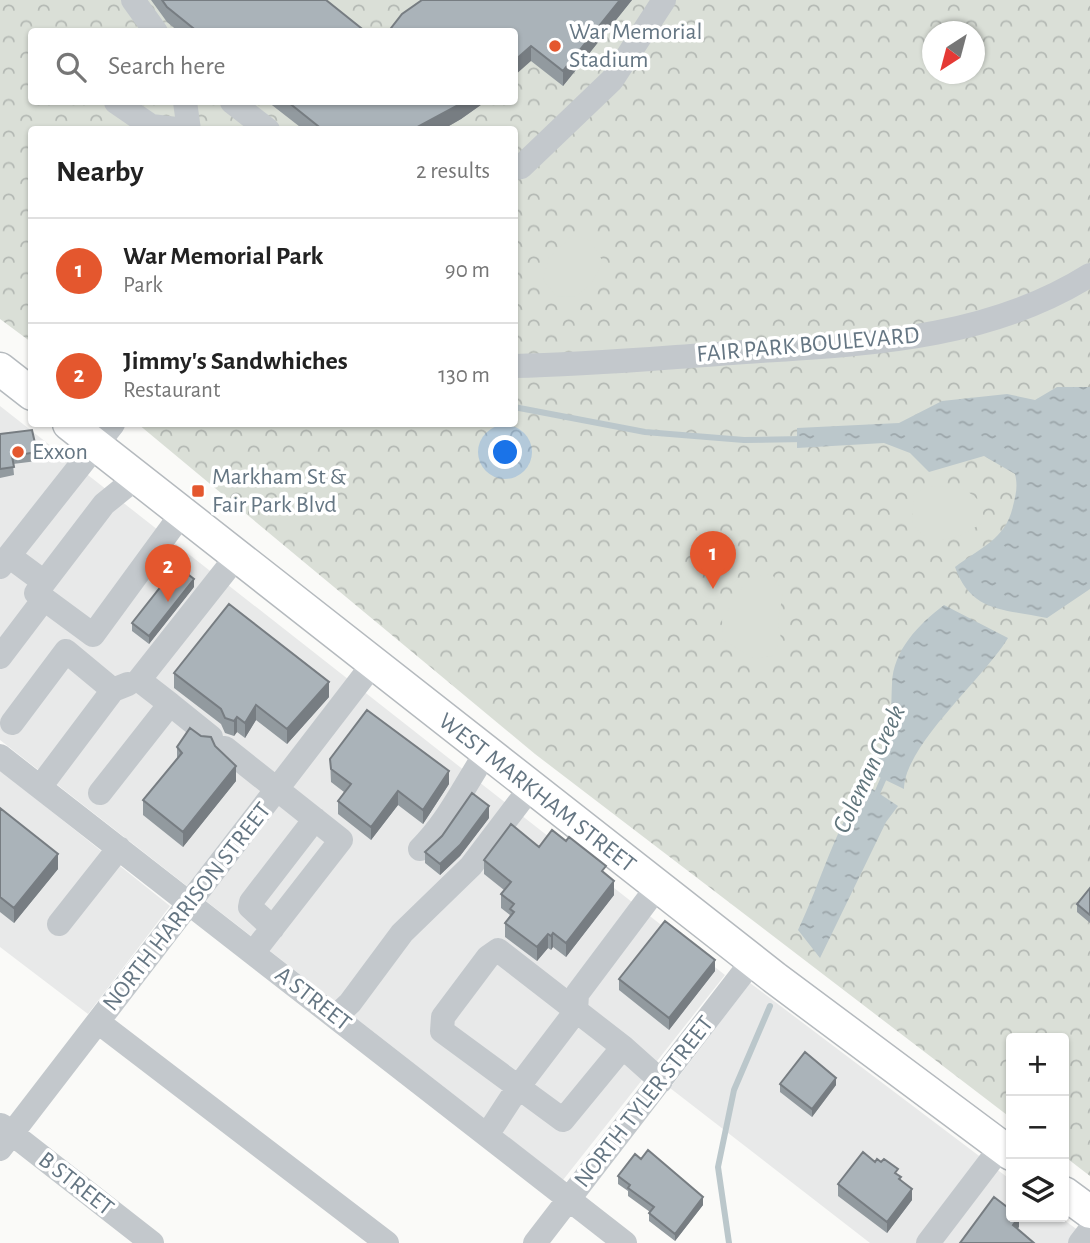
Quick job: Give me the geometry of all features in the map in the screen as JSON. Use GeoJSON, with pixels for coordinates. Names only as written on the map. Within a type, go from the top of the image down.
{"type":"FeatureCollection","features":[{"type":"Feature","properties":{"kind":"main road"},"geometry":{"type":"LineString","coordinates":[[0,369],[28,391]]}},
{"type":"Feature","properties":{"kind":"main road","name":"WEST MARKHAM STREET"},"geometry":{"type":"LineString","coordinates":[[80,427],[104,434],[136,478],[183,512],[486,753],[753,960],[1006,1151]]}},
{"type":"Feature","properties":{"kind":"main road"},"geometry":{"type":"LineString","coordinates":[[1069,1197],[1090,1212]]}},
{"type":"Feature","properties":{"kind":"street"},"geometry":{"type":"LineString","coordinates":[[133,0],[153,28]]}},
{"type":"Feature","properties":{"kind":"street"},"geometry":{"type":"LineString","coordinates":[[518,168],[522,167],[611,80],[664,0]]}},
{"type":"Feature","properties":{"kind":"street"},"geometry":{"type":"LineString","coordinates":[[121,105],[151,125],[158,126]]}},
{"type":"Feature","properties":{"kind":"street"},"geometry":{"type":"LineString","coordinates":[[185,105],[187,126]]}},
{"type":"Feature","properties":{"kind":"street"},"geometry":{"type":"LineString","coordinates":[[236,105],[263,126]]}},
{"type":"Feature","properties":{"kind":"street","name":"FAIR PARK BOULEVARD"},"geometry":{"type":"LineString","coordinates":[[518,366],[724,353],[927,335],[1007,316],[1090,275]]}},
{"type":"Feature","properties":{"kind":"street"},"geometry":{"type":"LineString","coordinates":[[104,434],[5,561],[44,590],[93,635],[183,512]]}},
{"type":"Feature","properties":{"kind":"street"},"geometry":{"type":"LineString","coordinates":[[0,657],[104,504],[136,478]]}},
{"type":"Feature","properties":{"kind":"street"},"geometry":{"type":"LineString","coordinates":[[40,787],[113,690],[139,680],[237,556]]}},
{"type":"Feature","properties":{"kind":"street"},"geometry":{"type":"LineString","coordinates":[[12,723],[66,651],[113,690]]}},
{"type":"Feature","properties":{"kind":"street","name":"NORTH HARRISON STREET"},"geometry":{"type":"LineString","coordinates":[[4,1136],[98,1022],[373,664]]}},
{"type":"Feature","properties":{"kind":"street"},"geometry":{"type":"LineString","coordinates":[[139,680],[341,840],[253,953]]}},
{"type":"Feature","properties":{"kind":"street"},"geometry":{"type":"LineString","coordinates":[[100,793],[170,704]]}},
{"type":"Feature","properties":{"kind":"street"},"geometry":{"type":"LineString","coordinates":[[420,849],[461,798],[465,785],[486,753]]}},
{"type":"Feature","properties":{"kind":"street","name":"A STREET"},"geometry":{"type":"LineString","coordinates":[[0,756],[625,1243]]}},
{"type":"Feature","properties":{"kind":"street"},"geometry":{"type":"LineString","coordinates":[[335,1017],[350,1003],[402,933],[471,866],[531,787]]}},
{"type":"Feature","properties":{"kind":"street"},"geometry":{"type":"LineString","coordinates":[[273,928],[250,907],[251,902],[315,819]]}},
{"type":"Feature","properties":{"kind":"street"},"geometry":{"type":"LineString","coordinates":[[59,924],[119,848]]}},
{"type":"Feature","properties":{"kind":"street"},"geometry":{"type":"LineString","coordinates":[[487,1135],[519,1086],[576,1011],[577,994],[658,886]]}},
{"type":"Feature","properties":{"kind":"street"},"geometry":{"type":"LineString","coordinates":[[622,1047],[563,1119],[442,1031],[443,1017],[488,957],[498,950],[622,1047],[661,1082]]}},
{"type":"Feature","properties":{"kind":"street","name":"NORTH TYLER STREET"},"geometry":{"type":"LineString","coordinates":[[535,1243],[753,960]]}},
{"type":"Feature","properties":{"kind":"street"},"geometry":{"type":"LineString","coordinates":[[98,1022],[387,1243]]}},
{"type":"Feature","properties":{"kind":"street","name":"B STREET"},"geometry":{"type":"LineString","coordinates":[[4,1136],[152,1243]]}},
{"type":"Feature","properties":{"kind":"street"},"geometry":{"type":"LineString","coordinates":[[928,1243],[1006,1151]]}},
{"type":"Feature","properties":{"kind":"street"},"geometry":{"type":"LineString","coordinates":[[1080,1243],[1090,1230]]}},
{"type":"Feature","properties":{"kind":"shaded area"},"geometry":{"type":"Polygon","coordinates":[[[0,406],[725,975],[563,1180],[0,740],[0,406]]]}},
{"type":"Feature","properties":{"kind":"shaded area"},"geometry":{"type":"Polygon","coordinates":[[[0,770],[170,906],[88,1014],[0,947],[0,770]]]}},
{"type":"Feature","properties":{"kind":"shaded area"},"geometry":{"type":"Polygon","coordinates":[[[750,983],[1006,1176],[1006,1222],[1067,1222],[1090,1239],[1090,1243],[870,1243],[670,1088],[750,983]]]}},
{"type":"Feature","properties":{"kind":"green space"},"geometry":{"type":"Polygon","coordinates":[[[0,0],[1090,0],[1090,1176],[1069,1160],[1069,1033],[1006,1033],[1006,1114],[535,754],[142,427],[518,427],[518,126],[28,126],[28,340],[0,319],[0,0]]]}},
{"type":"Feature","properties":{"kind":"green space"},"geometry":{"type":"Polygon","coordinates":[[[573,235],[591,241],[603,262],[591,284],[575,297],[556,296],[543,280],[549,257],[573,235]]]}},
{"type":"Feature","properties":{"kind":"green space"},"geometry":{"type":"Polygon","coordinates":[[[952,486],[976,498],[982,509],[982,523],[945,540],[927,537],[912,523],[914,494],[928,487],[952,486]]]}},
{"type":"Feature","properties":{"kind":"green space"},"geometry":{"type":"Polygon","coordinates":[[[772,574],[783,592],[778,622],[781,639],[772,656],[755,659],[723,640],[722,620],[748,578],[772,574]]]}},
{"type":"Feature","properties":{"kind":"water"},"geometry":{"type":"Polygon","coordinates":[[[1057,387],[1090,387],[1090,589],[1047,618],[1004,610],[980,601],[970,593],[955,567],[991,541],[1005,527],[1015,498],[1015,474],[984,456],[929,472],[910,453],[884,443],[797,448],[797,428],[899,423],[942,401],[1007,394],[1035,400],[1057,387]]]}},
{"type":"Feature","properties":{"kind":"water"},"geometry":{"type":"Polygon","coordinates":[[[944,605],[1008,638],[917,753],[907,772],[904,789],[871,773],[889,731],[893,672],[897,660],[917,629],[944,605]]]}},
{"type":"Feature","properties":{"kind":"water"},"geometry":{"type":"Polygon","coordinates":[[[865,784],[898,806],[886,822],[820,958],[798,930],[845,819],[865,784]]]}},
{"type":"Feature","properties":{"kind":"building"},"geometry":{"type":"Polygon","coordinates":[[[162,0],[326,0],[361,28],[193,28],[162,0]]]}},
{"type":"Feature","properties":{"kind":"building","name":"War Memorial Stadium"},"geometry":{"type":"Polygon","coordinates":[[[422,0],[620,0],[563,71],[531,46],[518,57],[518,28],[391,28],[402,14],[422,0]]]}},
{"type":"Feature","properties":{"kind":"building"},"geometry":{"type":"Polygon","coordinates":[[[292,105],[458,105],[419,126],[318,126],[292,105]]]}},
{"type":"Feature","properties":{"kind":"building","name":"Exxon"},"geometry":{"type":"Polygon","coordinates":[[[32,430],[37,452],[12,456],[14,467],[0,469],[0,434],[32,430]]]}},
{"type":"Feature","properties":{"kind":"building"},"geometry":{"type":"Polygon","coordinates":[[[177,566],[194,579],[149,636],[132,623],[177,566]]]}},
{"type":"Feature","properties":{"kind":"building"},"geometry":{"type":"Polygon","coordinates":[[[229,604],[329,682],[287,729],[256,705],[245,723],[237,717],[234,721],[225,718],[221,709],[174,673],[229,604]]]}},
{"type":"Feature","properties":{"kind":"building"},"geometry":{"type":"Polygon","coordinates":[[[367,710],[449,771],[423,810],[398,791],[371,827],[338,801],[351,784],[331,769],[330,759],[367,710]]]}},
{"type":"Feature","properties":{"kind":"building"},"geometry":{"type":"Polygon","coordinates":[[[190,728],[201,736],[211,737],[215,746],[236,766],[183,832],[143,800],[182,753],[177,747],[190,728]]]}},
{"type":"Feature","properties":{"kind":"building"},"geometry":{"type":"Polygon","coordinates":[[[472,793],[489,806],[460,845],[440,864],[425,852],[442,836],[472,793]]]}},
{"type":"Feature","properties":{"kind":"building"},"geometry":{"type":"Polygon","coordinates":[[[0,808],[58,854],[14,908],[0,897],[0,808]]]}},
{"type":"Feature","properties":{"kind":"building"},"geometry":{"type":"Polygon","coordinates":[[[511,824],[539,847],[552,830],[566,841],[569,837],[606,866],[602,871],[614,881],[566,943],[553,933],[551,936],[548,934],[537,947],[505,923],[514,912],[510,909],[514,904],[501,894],[511,882],[484,860],[511,824]]]}},
{"type":"Feature","properties":{"kind":"building"},"geometry":{"type":"Polygon","coordinates":[[[1090,888],[1090,915],[1077,904],[1090,888]]]}},
{"type":"Feature","properties":{"kind":"building"},"geometry":{"type":"Polygon","coordinates":[[[665,921],[715,960],[669,1018],[619,979],[665,921]]]}},
{"type":"Feature","properties":{"kind":"building"},"geometry":{"type":"Polygon","coordinates":[[[805,1052],[836,1078],[812,1109],[780,1084],[805,1052]]]}},
{"type":"Feature","properties":{"kind":"building"},"geometry":{"type":"Polygon","coordinates":[[[648,1150],[703,1197],[675,1234],[649,1213],[654,1207],[628,1188],[630,1185],[618,1176],[635,1154],[641,1159],[648,1150]]]}},
{"type":"Feature","properties":{"kind":"building"},"geometry":{"type":"Polygon","coordinates":[[[863,1152],[875,1162],[877,1159],[881,1162],[884,1159],[898,1169],[895,1173],[901,1177],[899,1179],[912,1189],[887,1222],[838,1184],[863,1152]]]}},
{"type":"Feature","properties":{"kind":"building"},"geometry":{"type":"Polygon","coordinates":[[[994,1197],[1006,1206],[1006,1222],[1015,1222],[1013,1225],[1034,1243],[960,1243],[994,1197]]]}},
{"type":"Feature","properties":{"kind":"waterway"},"geometry":{"type":"LineString","coordinates":[[518,408],[645,432],[744,440],[804,439]]}},
{"type":"Feature","properties":{"kind":"waterway","name":"Coleman Creek"},"geometry":{"type":"LineString","coordinates":[[875,798],[886,773]]}},
{"type":"Feature","properties":{"kind":"waterway","name":"Coleman Creek"},"geometry":{"type":"LineString","coordinates":[[729,1243],[718,1167],[734,1090],[770,1006]]}},
{"type":"Feature","properties":{"kind":"place","name":"War Memorial Stadium"},"geometry":{"type":"Point","coordinates":[555,46]}},
{"type":"Feature","properties":{"kind":"place","name":"Exxon"},"geometry":{"type":"Point","coordinates":[18,452]}},
{"type":"Feature","properties":{"kind":"place","name":"Markham St & Fair Park Blvd"},"geometry":{"type":"Point","coordinates":[198,491]}},
{"type":"Feature","properties":{"kind":"place","name":"War Memorial Park"},"geometry":{"type":"Point","coordinates":[713,589]}},
{"type":"Feature","properties":{"kind":"place","name":"Jimmy's Sandwhiches"},"geometry":{"type":"Point","coordinates":[168,602]}}]}
